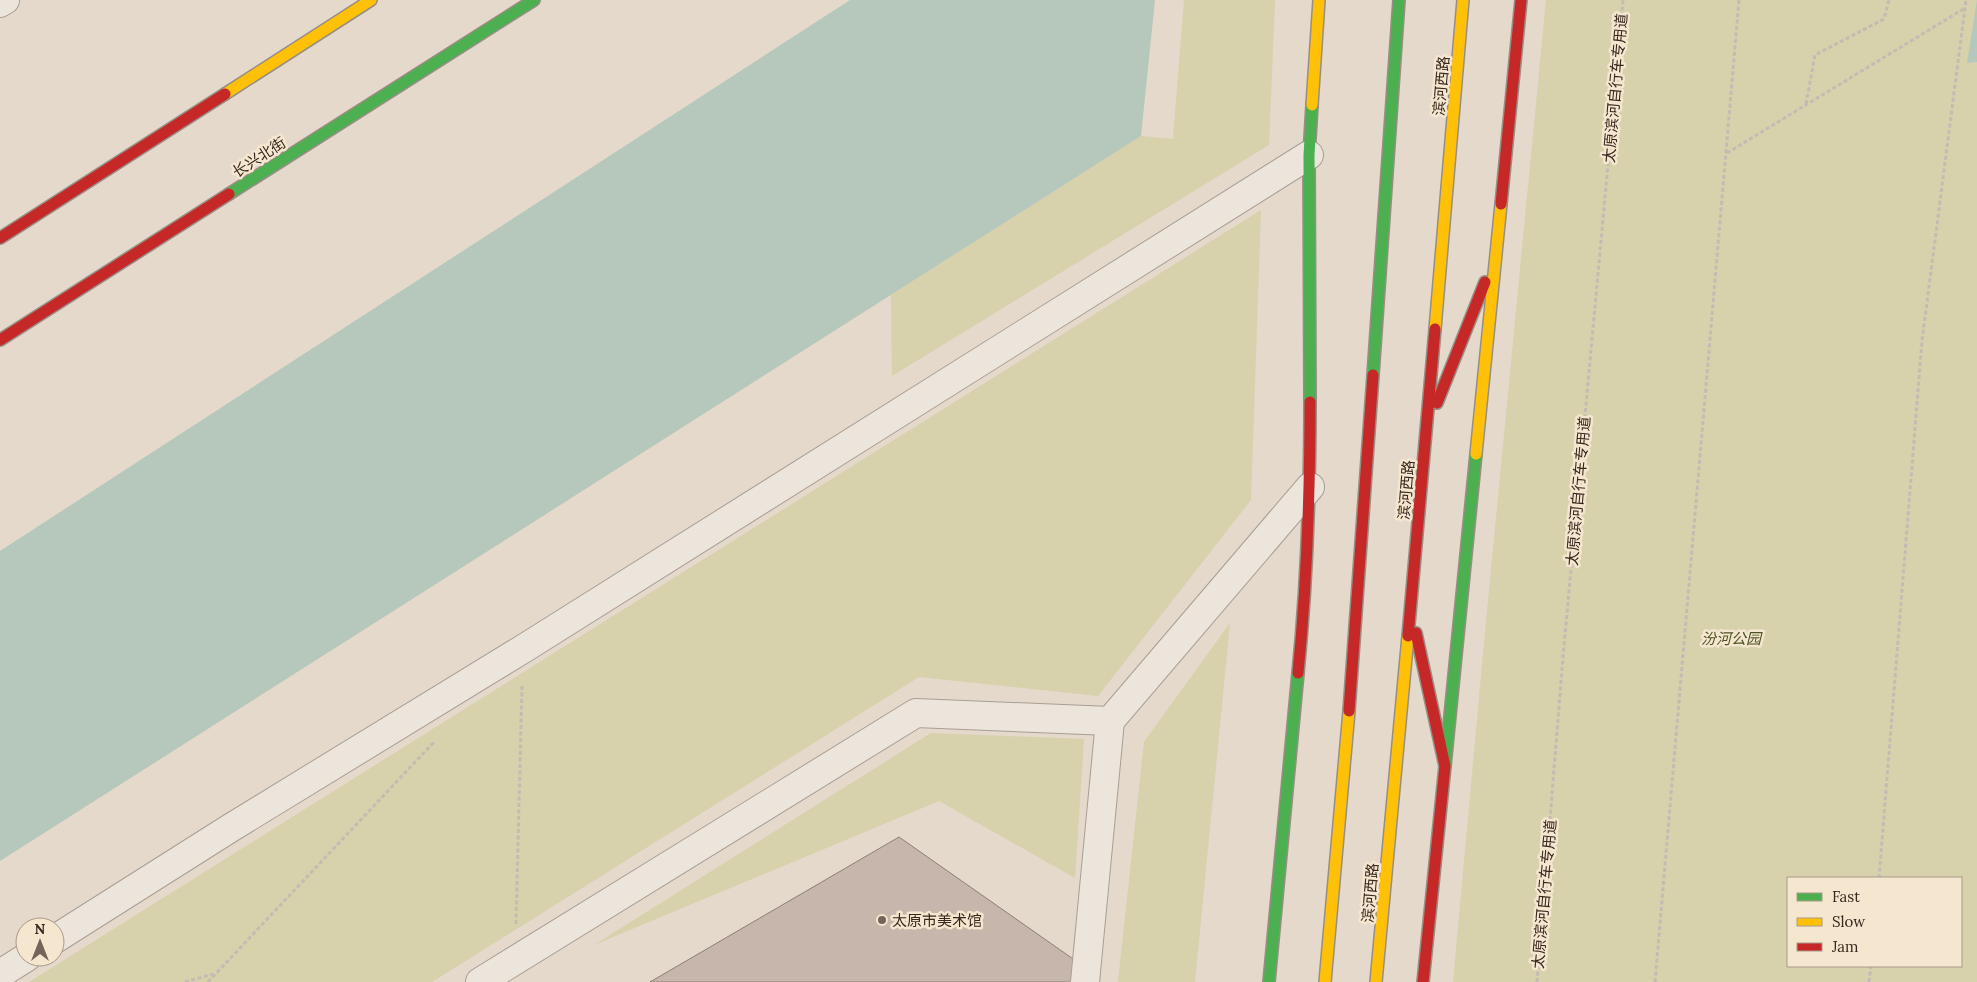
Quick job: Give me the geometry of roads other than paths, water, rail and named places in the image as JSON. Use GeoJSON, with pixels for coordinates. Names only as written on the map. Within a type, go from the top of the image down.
{"type":"FeatureCollection","features":[{"type":"Feature","properties":{"kind":"main road"},"geometry":{"type":"LineString","coordinates":[[0,238],[371,0]]}},
{"type":"Feature","properties":{"kind":"main road","name":"长兴北街"},"geometry":{"type":"LineString","coordinates":[[0,340],[534,0]]}},
{"type":"Feature","properties":{"kind":"main road"},"geometry":{"type":"LineString","coordinates":[[1270,982],[1304,623],[1310,487],[1309,154],[1319,0]]}},
{"type":"Feature","properties":{"kind":"main road"},"geometry":{"type":"LineString","coordinates":[[1392,0],[1395,43]]}},
{"type":"Feature","properties":{"kind":"main road"},"geometry":{"type":"LineString","coordinates":[[1325,982],[1346,760],[1399,0]]}},
{"type":"Feature","properties":{"kind":"main road","name":"滨河西路"},"geometry":{"type":"LineString","coordinates":[[1376,982],[1411,606],[1463,0]]}},
{"type":"Feature","properties":{"kind":"main road"},"geometry":{"type":"LineString","coordinates":[[1424,982],[1521,0]]}},
{"type":"Feature","properties":{"kind":"main road"},"geometry":{"type":"LineString","coordinates":[[1426,430],[1496,254]]}},
{"type":"Feature","properties":{"kind":"main road"},"geometry":{"type":"LineString","coordinates":[[1411,606],[1445,766]]}},
{"type":"Feature","properties":{"kind":"street"},"geometry":{"type":"LineString","coordinates":[[0,3],[4,0]]}},
{"type":"Feature","properties":{"kind":"street"},"geometry":{"type":"LineString","coordinates":[[65,933],[232,827],[522,649],[1309,154]]}},
{"type":"Feature","properties":{"kind":"street"},"geometry":{"type":"LineString","coordinates":[[1085,982],[1110,721],[1310,487]]}},
{"type":"Feature","properties":{"kind":"street"},"geometry":{"type":"LineString","coordinates":[[480,982],[916,713],[1110,721]]}},
{"type":"Feature","properties":{"kind":"street"},"geometry":{"type":"LineString","coordinates":[[0,974],[15,965]]}},
{"type":"Feature","properties":{"kind":"place","name":"太原市美术馆"},"geometry":{"type":"Point","coordinates":[882,920]}},
{"type":"Feature","properties":{"kind":"park label","name":"汾河公园"},"geometry":{"type":"Point","coordinates":[1731,638]}}]}
